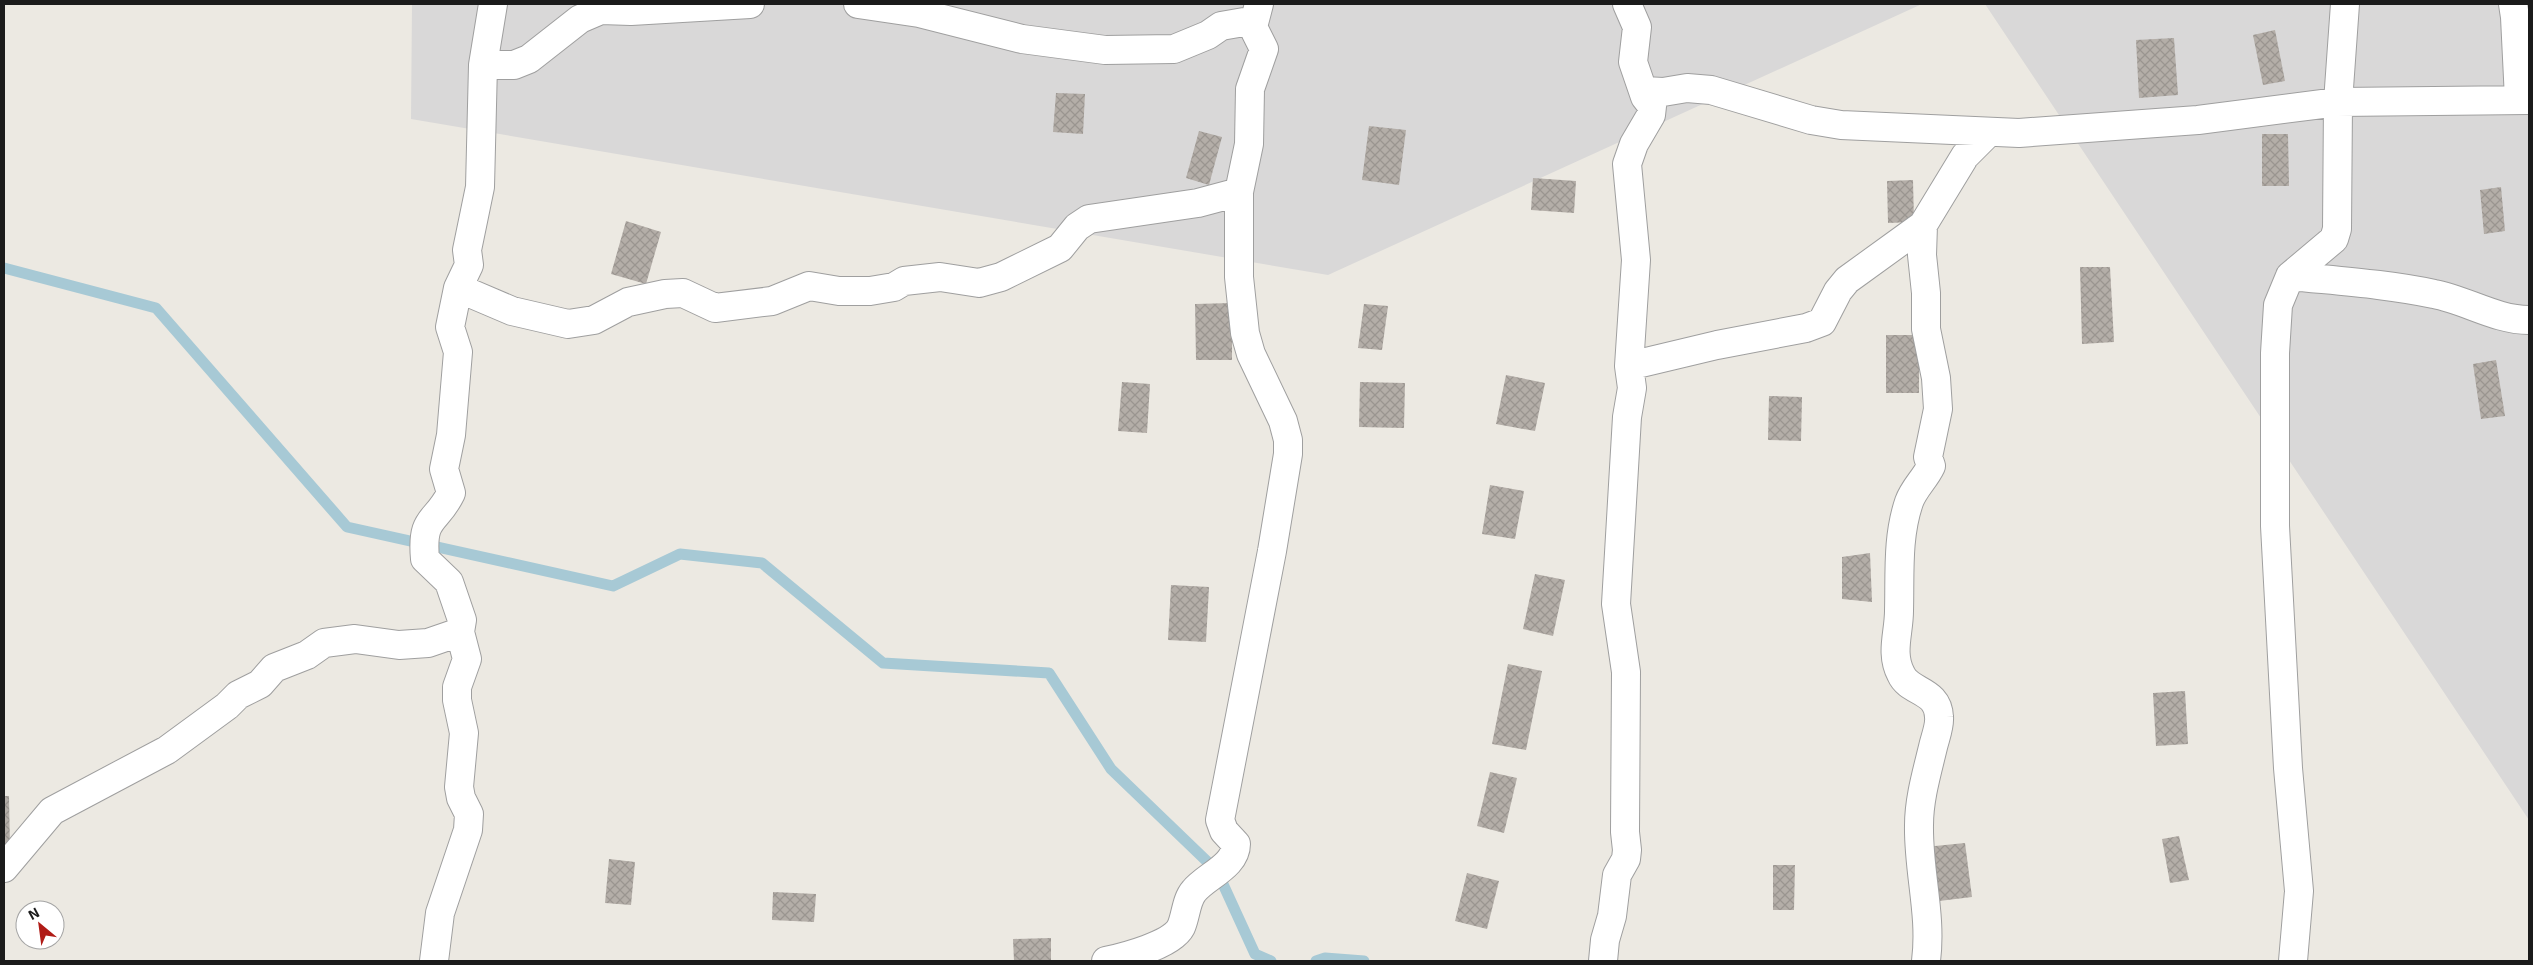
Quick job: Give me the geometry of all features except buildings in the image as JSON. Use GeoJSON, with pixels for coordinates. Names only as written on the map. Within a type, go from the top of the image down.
{"type":"FeatureCollection","features":[{"type":"Feature","properties":{"kind":"street"},"geometry":{"type":"LineString","coordinates":[[434,961],[440,913],[468,830],[469,814],[461,798],[459,787],[464,733],[457,700],[457,688],[467,659],[460,632],[462,620],[449,582],[425,559],[423,544],[427,523],[451,493],[444,469],[452,426],[458,352],[450,327],[458,288],[470,265],[467,250],[480,187],[483,64],[493,4]]}},
{"type":"Feature","properties":{"kind":"street"},"geometry":{"type":"LineString","coordinates":[[483,64],[514,65],[529,58],[580,19],[601,10],[631,11],[750,4]]}},
{"type":"Feature","properties":{"kind":"street"},"geometry":{"type":"LineString","coordinates":[[858,4],[919,13],[1022,39],[1105,50],[1174,49],[1208,35],[1222,26],[1244,22],[1256,15],[1264,48],[1250,89],[1249,144],[1239,192],[1239,277],[1245,333],[1251,354],[1283,421],[1288,447],[1272,550],[1220,820],[1224,831],[1236,844],[1236,851],[1232,858],[1193,892],[1180,929],[1140,953],[1106,961]]}},
{"type":"Feature","properties":{"kind":"street"},"geometry":{"type":"LineString","coordinates":[[1604,961],[1605,940],[1612,916],[1617,875],[1626,859],[1628,850],[1625,832],[1626,672],[1616,604],[1627,417],[1632,388],[1629,366],[1636,260],[1627,164],[1634,144],[1651,115],[1652,106],[1633,62],[1637,26],[1627,4]]}},
{"type":"Feature","properties":{"kind":"street"},"geometry":{"type":"LineString","coordinates":[[2293,961],[2299,892],[2288,768],[2275,526],[2274,423],[2278,305],[2290,276],[2334,239],[2337,229],[2338,102],[2345,4]]}},
{"type":"Feature","properties":{"kind":"street"},"geometry":{"type":"LineString","coordinates":[[1644,91],[1663,92],[1687,88],[1711,90],[1811,120],[1841,125],[2019,133],[2198,120],[2338,102],[2524,99],[2513,4]]}},
{"type":"Feature","properties":{"kind":"street"},"geometry":{"type":"LineString","coordinates":[[1629,366],[1717,345],[1806,328],[1822,322],[1838,291],[1847,280],[1923,225],[1965,156],[1989,132]]}},
{"type":"Feature","properties":{"kind":"street"},"geometry":{"type":"LineString","coordinates":[[458,288],[512,311],[568,324],[594,320],[628,302],[664,294],[683,293],[715,308],[772,301],[809,286],[839,291],[870,291],[894,287],[904,281],[940,277],[979,283],[1001,277],[1060,248],[1077,227],[1090,219],[1198,203],[1239,192]]}},
{"type":"Feature","properties":{"kind":"street"},"geometry":{"type":"LineString","coordinates":[[1923,225],[1922,255],[1926,293],[1926,329],[1936,378],[1938,409],[1928,457],[1931,466],[1915,489],[1909,502],[1902,537],[1899,564],[1900,613],[1894,653],[1905,682],[1932,698],[1939,718],[1920,806],[1919,825],[1929,941],[1926,961]]}},
{"type":"Feature","properties":{"kind":"street"},"geometry":{"type":"LineString","coordinates":[[2290,276],[2384,286],[2436,294],[2502,316],[2529,320]]}},
{"type":"Feature","properties":{"kind":"street"},"geometry":{"type":"LineString","coordinates":[[4,868],[52,811],[167,750],[227,706],[238,695],[260,684],[274,668],[307,655],[324,643],[355,639],[399,645],[428,643],[460,632]]}},
{"type":"Feature","properties":{"kind":"shaded area"},"geometry":{"type":"Polygon","coordinates":[[[412,4],[1922,4],[1328,275],[411,119],[412,4]]]}},
{"type":"Feature","properties":{"kind":"shaded area"},"geometry":{"type":"Polygon","coordinates":[[[1985,4],[2529,4],[2529,820],[1985,4]]]}},
{"type":"Feature","properties":{"kind":"waterway"},"geometry":{"type":"LineString","coordinates":[[4,268],[156,308],[347,527],[613,586],[680,554],[762,563],[883,663],[1049,673],[1111,769],[1217,871],[1255,954],[1271,961]]}},
{"type":"Feature","properties":{"kind":"waterway"},"geometry":{"type":"LineString","coordinates":[[1316,961],[1325,958],[1364,961]]}}]}
